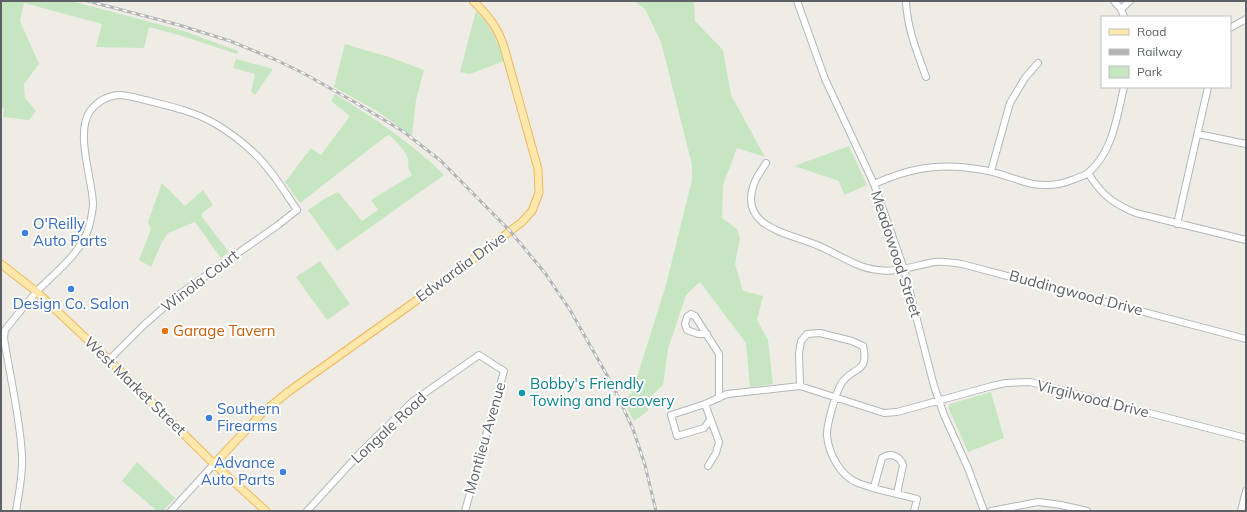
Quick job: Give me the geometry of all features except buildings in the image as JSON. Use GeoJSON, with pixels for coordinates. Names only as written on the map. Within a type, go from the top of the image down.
{"type":"FeatureCollection","features":[{"type":"Feature","properties":{"kind":"main road","name":"Edwardia Drive"},"geometry":{"type":"LineString","coordinates":[[214,464],[261,414],[288,392],[455,273],[522,222],[532,211],[539,193],[538,169],[506,54],[498,30],[490,18],[473,1]]}},
{"type":"Feature","properties":{"kind":"main road","name":"West Market Street"},"geometry":{"type":"LineString","coordinates":[[1,264],[37,292],[109,360],[214,464],[266,511]]}},
{"type":"Feature","properties":{"kind":"street","name":"Meadowood Street"},"geometry":{"type":"LineString","coordinates":[[797,1],[824,79],[874,184],[904,269],[934,386],[984,511]]}},
{"type":"Feature","properties":{"kind":"street"},"geometry":{"type":"LineString","coordinates":[[906,1],[906,16],[911,36],[926,77]]}},
{"type":"Feature","properties":{"kind":"street"},"geometry":{"type":"LineString","coordinates":[[1114,1],[1121,9],[1124,16]]}},
{"type":"Feature","properties":{"kind":"street"},"geometry":{"type":"LineString","coordinates":[[1121,9],[1130,1]]}},
{"type":"Feature","properties":{"kind":"street"},"geometry":{"type":"LineString","coordinates":[[1231,27],[1246,18]]}},
{"type":"Feature","properties":{"kind":"street"},"geometry":{"type":"LineString","coordinates":[[991,171],[1010,104],[1025,78],[1038,63]]}},
{"type":"Feature","properties":{"kind":"street"},"geometry":{"type":"LineString","coordinates":[[874,184],[894,175],[927,167],[962,167],[991,171],[1034,184],[1048,185],[1065,183],[1088,173],[1097,163],[1108,146],[1124,88]]}},
{"type":"Feature","properties":{"kind":"street"},"geometry":{"type":"LineString","coordinates":[[1177,224],[1208,88]]}},
{"type":"Feature","properties":{"kind":"street","name":"Winola Court"},"geometry":{"type":"LineString","coordinates":[[37,292],[76,251],[88,231],[93,202],[84,125],[87,116],[96,104],[107,98],[120,95],[139,98],[185,110],[213,122],[229,132],[254,152],[269,170],[297,210],[177,296],[145,324],[109,360]]}},
{"type":"Feature","properties":{"kind":"street"},"geometry":{"type":"LineString","coordinates":[[1198,134],[1246,144]]}},
{"type":"Feature","properties":{"kind":"street","name":"Buddingwood Drive"},"geometry":{"type":"LineString","coordinates":[[766,163],[754,182],[751,197],[756,213],[762,221],[769,227],[817,245],[868,268],[887,271],[937,262],[962,264],[1246,339]]}},
{"type":"Feature","properties":{"kind":"street"},"geometry":{"type":"LineString","coordinates":[[1088,173],[1106,197],[1120,207],[1136,214],[1246,240]]}},
{"type":"Feature","properties":{"kind":"street"},"geometry":{"type":"LineString","coordinates":[[16,511],[22,471],[22,457],[20,435],[4,338],[5,330],[37,292]]}},
{"type":"Feature","properties":{"kind":"street"},"geometry":{"type":"LineString","coordinates":[[710,420],[704,428],[677,436],[671,415],[705,404],[727,394],[800,386],[799,353],[801,341],[807,334],[820,333],[863,346],[866,357],[861,368],[850,374],[842,382],[835,396],[827,435],[831,454],[843,472],[856,482],[916,499],[914,511]]}},
{"type":"Feature","properties":{"kind":"street"},"geometry":{"type":"LineString","coordinates":[[707,334],[719,354],[719,398]]}},
{"type":"Feature","properties":{"kind":"street","name":"Longale Road"},"geometry":{"type":"LineString","coordinates":[[307,511],[362,451],[412,402],[479,355]]}},
{"type":"Feature","properties":{"kind":"street","name":"Montlieu Avenue"},"geometry":{"type":"LineString","coordinates":[[465,511],[504,371],[479,355]]}},
{"type":"Feature","properties":{"kind":"street","name":"Virgilwood Drive"},"geometry":{"type":"LineString","coordinates":[[800,386],[884,413],[897,412],[999,384],[1030,382],[1246,438]]}},
{"type":"Feature","properties":{"kind":"street"},"geometry":{"type":"LineString","coordinates":[[705,404],[719,442],[716,453],[708,466]]}},
{"type":"Feature","properties":{"kind":"street"},"geometry":{"type":"LineString","coordinates":[[874,487],[882,458],[885,456],[894,455],[900,458],[903,465],[897,494]]}},
{"type":"Feature","properties":{"kind":"street"},"geometry":{"type":"LineString","coordinates":[[171,511],[214,464]]}},
{"type":"Feature","properties":{"kind":"street"},"geometry":{"type":"LineString","coordinates":[[1241,511],[1246,491]]}},
{"type":"Feature","properties":{"kind":"street"},"geometry":{"type":"LineString","coordinates":[[991,511],[1038,502],[1061,505],[1087,511]]}},
{"type":"Feature","properties":{"kind":"green space"},"geometry":{"type":"Polygon","coordinates":[[[1,1],[71,1],[184,31],[238,51],[237,54],[149,27],[144,48],[96,47],[102,24],[24,3],[20,21],[39,64],[24,84],[25,98],[36,111],[29,120],[3,117],[4,108],[1,107],[1,1]]]}},
{"type":"Feature","properties":{"kind":"green space"},"geometry":{"type":"Polygon","coordinates":[[[634,1],[694,1],[695,21],[723,50],[731,95],[765,157],[737,148],[723,185],[722,218],[737,229],[740,238],[735,264],[743,291],[763,296],[757,320],[768,340],[773,384],[750,387],[746,343],[700,282],[686,295],[668,349],[663,385],[649,398],[648,411],[634,421],[623,400],[632,393],[666,285],[692,180],[692,165],[661,42],[645,9],[634,1]]]}},
{"type":"Feature","properties":{"kind":"green space"},"geometry":{"type":"Polygon","coordinates":[[[476,11],[486,22],[493,34],[504,61],[470,74],[460,72],[476,11]]]}},
{"type":"Feature","properties":{"kind":"green space"},"geometry":{"type":"Polygon","coordinates":[[[345,44],[392,58],[424,70],[416,100],[412,136],[377,111],[334,87],[345,44]]]}},
{"type":"Feature","properties":{"kind":"green space"},"geometry":{"type":"Polygon","coordinates":[[[236,59],[273,69],[255,95],[251,92],[255,74],[233,68],[236,59]]]}},
{"type":"Feature","properties":{"kind":"green space"},"geometry":{"type":"Polygon","coordinates":[[[335,94],[392,131],[419,152],[444,175],[337,251],[308,210],[324,199],[338,192],[362,221],[378,210],[371,200],[412,175],[405,153],[397,142],[389,135],[300,203],[285,182],[311,148],[321,155],[350,116],[331,101],[335,94]]]}},
{"type":"Feature","properties":{"kind":"green space"},"geometry":{"type":"Polygon","coordinates":[[[849,146],[867,185],[844,195],[839,181],[794,166],[849,146]]]}},
{"type":"Feature","properties":{"kind":"green space"},"geometry":{"type":"Polygon","coordinates":[[[162,183],[185,206],[203,190],[213,205],[202,213],[202,217],[229,252],[221,258],[195,222],[168,233],[162,242],[151,267],[139,260],[151,229],[148,222],[162,183]]]}},
{"type":"Feature","properties":{"kind":"green space"},"geometry":{"type":"Polygon","coordinates":[[[320,261],[350,304],[327,320],[296,277],[320,261]]]}},
{"type":"Feature","properties":{"kind":"green space"},"geometry":{"type":"Polygon","coordinates":[[[991,392],[1004,438],[968,452],[948,407],[950,404],[991,392]]]}},
{"type":"Feature","properties":{"kind":"green space"},"geometry":{"type":"Polygon","coordinates":[[[137,462],[175,498],[163,511],[157,511],[122,481],[137,462]]]}},
{"type":"Feature","properties":{"kind":"railway"},"geometry":{"type":"LineString","coordinates":[[88,1],[179,25],[230,41],[274,59],[303,73],[404,132],[441,161],[510,231],[545,273],[570,310],[612,384],[633,429],[645,465],[656,511]]}},
{"type":"Feature","properties":{"kind":"place","name":"O'Reilly Auto Parts"},"geometry":{"type":"Point","coordinates":[25,233]}},
{"type":"Feature","properties":{"kind":"place","name":"Design Co. Salon"},"geometry":{"type":"Point","coordinates":[71,289]}},
{"type":"Feature","properties":{"kind":"place","name":"Garage Tavern"},"geometry":{"type":"Point","coordinates":[165,331]}},
{"type":"Feature","properties":{"kind":"place","name":"Bobby's Friendly Towing and recovery"},"geometry":{"type":"Point","coordinates":[522,393]}},
{"type":"Feature","properties":{"kind":"place","name":"Southern Firearms"},"geometry":{"type":"Point","coordinates":[209,418]}},
{"type":"Feature","properties":{"kind":"place","name":"Advance Auto Parts"},"geometry":{"type":"Point","coordinates":[283,472]}}]}
